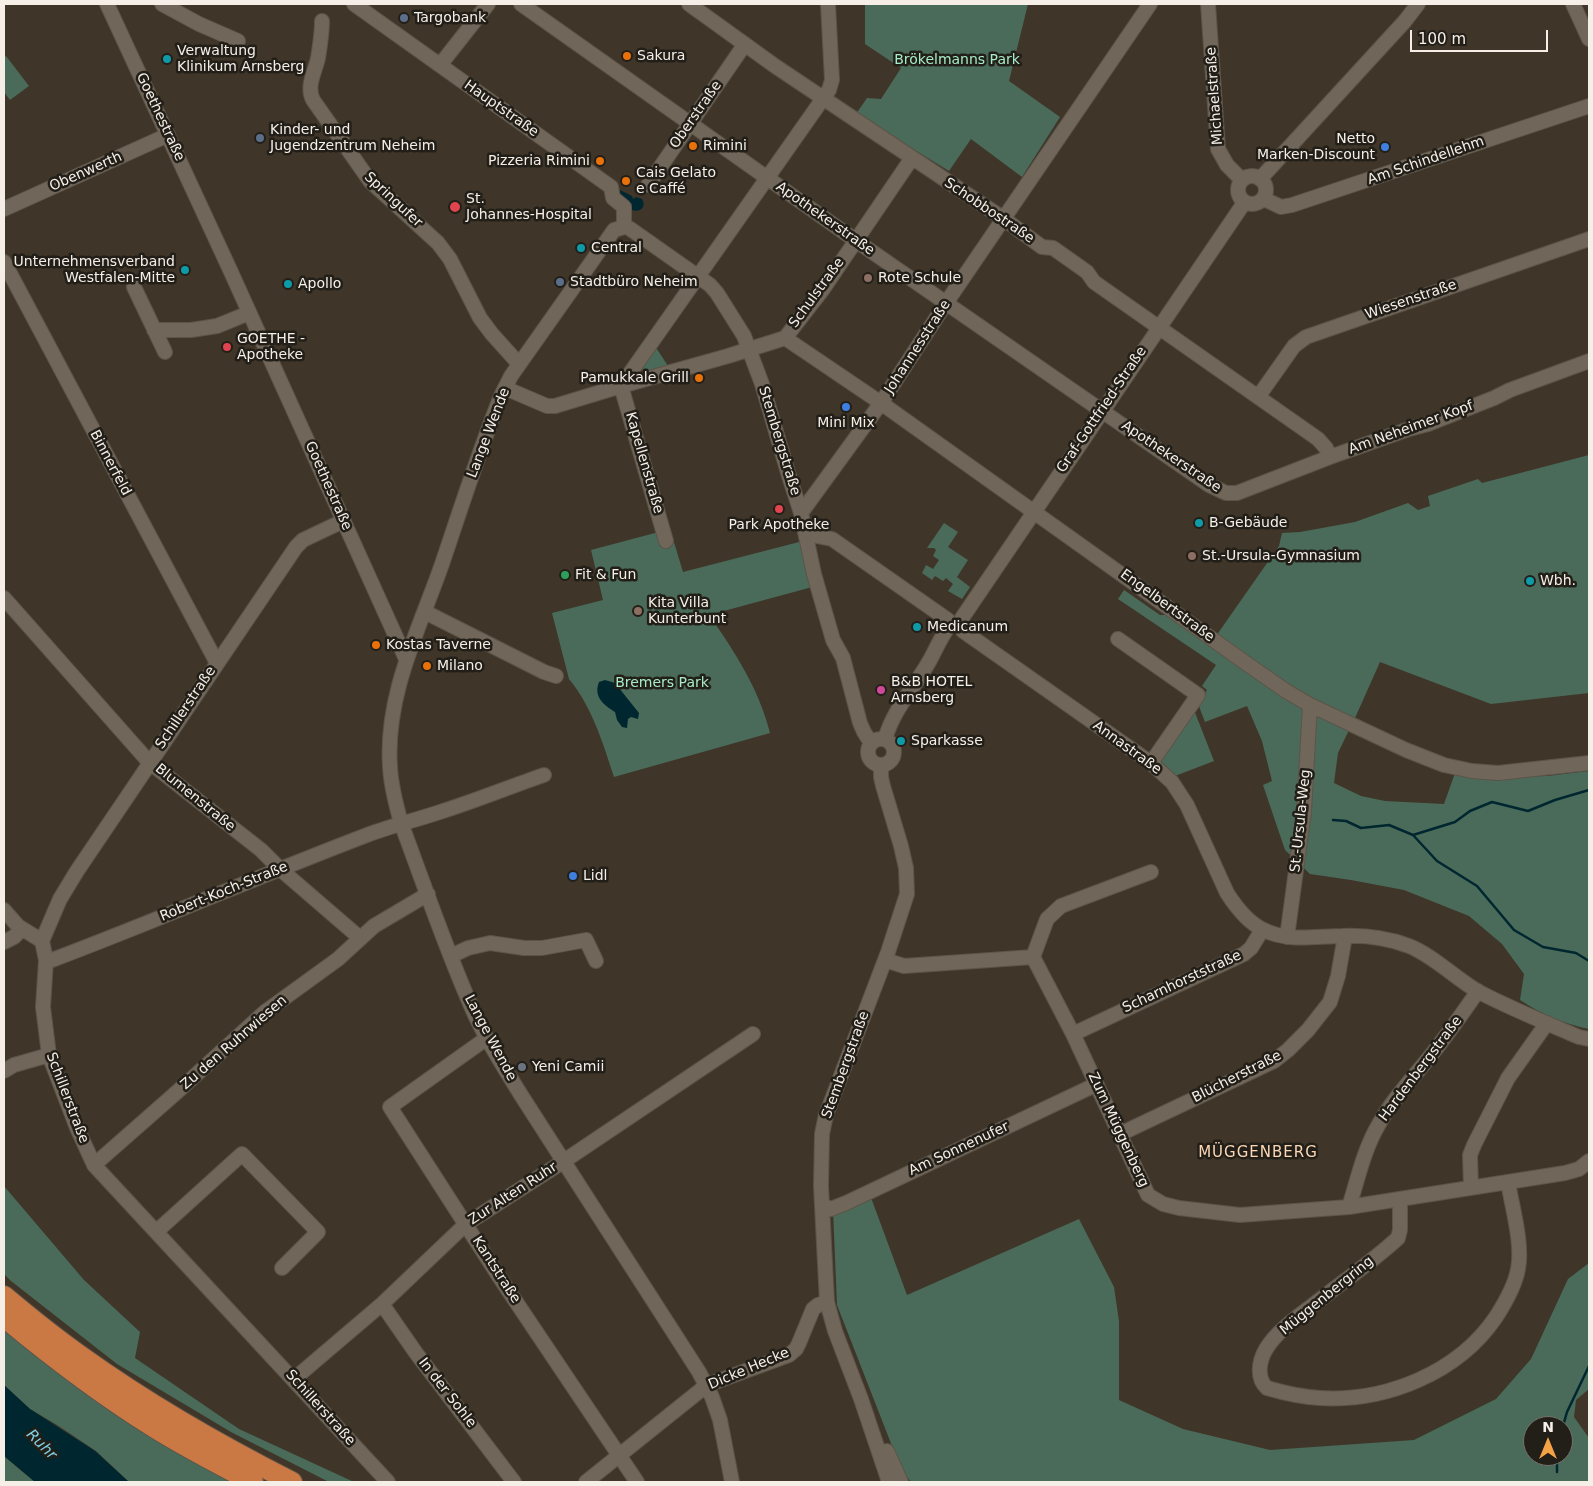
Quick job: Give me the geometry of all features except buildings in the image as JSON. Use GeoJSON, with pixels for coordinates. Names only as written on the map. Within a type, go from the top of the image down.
{"type":"FeatureCollection","features":[{"type":"Feature","properties":{"kind":"highway"},"geometry":{"type":"LineString","coordinates":[[4,1296],[81,1357],[144,1399],[231,1451],[292,1482]]}},
{"type":"Feature","properties":{"kind":"highway"},"geometry":{"type":"LineString","coordinates":[[4,1317],[43,1350],[156,1429],[253,1482]]}},
{"type":"Feature","properties":{"kind":"street","name":"Goethestraße"},"geometry":{"type":"LineString","coordinates":[[107,4],[406,659]]}},
{"type":"Feature","properties":{"kind":"street"},"geometry":{"type":"LineString","coordinates":[[162,4],[193,21],[238,41]]}},
{"type":"Feature","properties":{"kind":"street","name":"Hauptstraße"},"geometry":{"type":"LineString","coordinates":[[354,4],[611,187],[613,198],[624,206],[624,227]]}},
{"type":"Feature","properties":{"kind":"street"},"geometry":{"type":"LineString","coordinates":[[440,65],[488,4]]}},
{"type":"Feature","properties":{"kind":"street","name":"Apothekerstraße"},"geometry":{"type":"LineString","coordinates":[[521,4],[855,240],[1209,485],[1220,491],[1232,494]]}},
{"type":"Feature","properties":{"kind":"street","name":"Schobbostraße"},"geometry":{"type":"LineString","coordinates":[[689,4],[824,98],[1004,219],[1042,247],[1053,248],[1087,272],[1094,282],[1318,440],[1326,448],[1330,457]]}},
{"type":"Feature","properties":{"kind":"street"},"geometry":{"type":"LineString","coordinates":[[621,386],[829,90],[832,80],[828,4]]}},
{"type":"Feature","properties":{"kind":"street","name":"Johannesstraße"},"geometry":{"type":"LineString","coordinates":[[801,513],[881,403],[946,303],[1150,4]]}},
{"type":"Feature","properties":{"kind":"street","name":"Michaelstraße"},"geometry":{"type":"LineString","coordinates":[[1208,4],[1218,149],[1222,158],[1242,180]]}},
{"type":"Feature","properties":{"kind":"street"},"geometry":{"type":"LineString","coordinates":[[1260,178],[1418,4]]}},
{"type":"Feature","properties":{"kind":"street"},"geometry":{"type":"LineString","coordinates":[[1573,4],[1589,38]]}},
{"type":"Feature","properties":{"kind":"street","name":"Springufer"},"geometry":{"type":"LineString","coordinates":[[322,22],[318,58],[310,85],[313,100],[370,181],[438,243],[450,260],[480,318],[519,364]]}},
{"type":"Feature","properties":{"kind":"street","name":"Oberstraße"},"geometry":{"type":"LineString","coordinates":[[648,185],[745,44]]}},
{"type":"Feature","properties":{"kind":"street","name":"Am Schindellehm"},"geometry":{"type":"LineString","coordinates":[[1264,199],[1281,207],[1292,205],[1589,106]]}},
{"type":"Feature","properties":{"kind":"street","name":"Obenwerth"},"geometry":{"type":"LineString","coordinates":[[4,209],[168,135]]}},
{"type":"Feature","properties":{"kind":"street","name":"Schulstraße"},"geometry":{"type":"LineString","coordinates":[[505,388],[544,404],[555,406],[720,359],[785,338],[823,289],[912,158]]}},
{"type":"Feature","properties":{"kind":"street"},"geometry":{"type":"LineString","coordinates":[[1251,176],[1260,178],[1266,188],[1264,199],[1257,204],[1244,202],[1238,196],[1238,188],[1242,180],[1251,176]]}},
{"type":"Feature","properties":{"kind":"street","name":"Graf-Gottfried-Straße"},"geometry":{"type":"LineString","coordinates":[[878,741],[931,659],[940,639],[955,627],[1244,202]]}},
{"type":"Feature","properties":{"kind":"street"},"geometry":{"type":"LineString","coordinates":[[624,227],[629,228],[710,284],[744,336],[750,349]]}},
{"type":"Feature","properties":{"kind":"street","name":"Lange Wende"},"geometry":{"type":"LineString","coordinates":[[624,227],[614,230],[519,364],[505,388],[425,612],[406,659],[394,701],[390,747],[391,778],[401,823],[475,1016],[516,1088],[707,1385],[720,1420],[732,1482]]}},
{"type":"Feature","properties":{"kind":"street","name":"Wiesenstraße"},"geometry":{"type":"LineString","coordinates":[[1258,397],[1294,346],[1306,337],[1589,239]]}},
{"type":"Feature","properties":{"kind":"street","name":"Binnerfeld"},"geometry":{"type":"LineString","coordinates":[[4,262],[216,663]]}},
{"type":"Feature","properties":{"kind":"street"},"geometry":{"type":"LineString","coordinates":[[134,287],[165,352]]}},
{"type":"Feature","properties":{"kind":"street"},"geometry":{"type":"LineString","coordinates":[[154,330],[191,330],[217,326],[249,313]]}},
{"type":"Feature","properties":{"kind":"street","name":"Engelbertstraße"},"geometry":{"type":"LineString","coordinates":[[785,338],[881,403],[1257,671],[1310,705],[1406,750],[1459,769],[1498,774],[1589,764]]}},
{"type":"Feature","properties":{"kind":"street","name":"Stembergstraße"},"geometry":{"type":"LineString","coordinates":[[750,349],[801,513],[806,534],[806,545],[830,631],[843,658],[860,723],[864,732],[878,741]]}},
{"type":"Feature","properties":{"kind":"street","name":"Am Neheimer Kopf"},"geometry":{"type":"LineString","coordinates":[[1232,494],[1330,457],[1428,424],[1510,390],[1589,361]]}},
{"type":"Feature","properties":{"kind":"street","name":"Kapellenstraße"},"geometry":{"type":"LineString","coordinates":[[621,386],[666,541]]}},
{"type":"Feature","properties":{"kind":"street","name":"Schillerstraße"},"geometry":{"type":"LineString","coordinates":[[344,521],[303,540],[296,547],[77,871],[60,899],[42,941],[46,960],[43,1006],[48,1055],[76,1128],[94,1165],[388,1482]]}},
{"type":"Feature","properties":{"kind":"street","name":"Annastraße"},"geometry":{"type":"LineString","coordinates":[[806,534],[832,539],[1151,763],[1172,782],[1187,805],[1227,893],[1234,904],[1262,930]]}},
{"type":"Feature","properties":{"kind":"street","name":"Blumenstraße"},"geometry":{"type":"LineString","coordinates":[[4,598],[150,762],[261,850],[280,869],[360,938]]}},
{"type":"Feature","properties":{"kind":"street"},"geometry":{"type":"LineString","coordinates":[[425,612],[544,672],[556,676]]}},
{"type":"Feature","properties":{"kind":"street"},"geometry":{"type":"LineString","coordinates":[[1118,639],[1198,695],[1151,763]]}},
{"type":"Feature","properties":{"kind":"street","name":"St.-Ursula-Weg"},"geometry":{"type":"LineString","coordinates":[[1287,937],[1305,802],[1310,705]]}},
{"type":"Feature","properties":{"kind":"street"},"geometry":{"type":"LineString","coordinates":[[878,741],[890,741],[893,746],[894,756],[890,762],[881,765],[872,761],[868,755],[868,748],[878,741]]}},
{"type":"Feature","properties":{"kind":"street","name":"Stembergstraße"},"geometry":{"type":"LineString","coordinates":[[881,765],[883,786],[900,841],[906,868],[907,894],[885,960],[826,1115],[822,1139],[822,1205],[827,1302],[835,1331],[862,1399],[901,1482]]}},
{"type":"Feature","properties":{"kind":"street","name":"Robert-Koch-Straße"},"geometry":{"type":"LineString","coordinates":[[46,960],[52,960],[111,938],[280,869],[401,823],[440,813],[544,775]]}},
{"type":"Feature","properties":{"kind":"street"},"geometry":{"type":"LineString","coordinates":[[885,960],[904,966],[1033,957],[1047,919],[1061,906],[1151,872]]}},
{"type":"Feature","properties":{"kind":"street","name":"Zu den Ruhrwiesen"},"geometry":{"type":"LineString","coordinates":[[94,1165],[265,1012],[338,959],[374,926],[428,894]]}},
{"type":"Feature","properties":{"kind":"street"},"geometry":{"type":"LineString","coordinates":[[4,910],[22,929],[42,941]]}},
{"type":"Feature","properties":{"kind":"street"},"geometry":{"type":"LineString","coordinates":[[4,942],[14,937],[22,929]]}},
{"type":"Feature","properties":{"kind":"street"},"geometry":{"type":"LineString","coordinates":[[1262,930],[1287,937],[1376,937],[1410,946],[1478,991],[1547,1023],[1589,1039]]}},
{"type":"Feature","properties":{"kind":"street","name":"Scharnhorststraße"},"geometry":{"type":"LineString","coordinates":[[1072,1034],[1244,954],[1251,948],[1262,930]]}},
{"type":"Feature","properties":{"kind":"street","name":"Blücherstraße"},"geometry":{"type":"LineString","coordinates":[[1120,1134],[1274,1061],[1288,1050],[1308,1030],[1330,1002],[1338,976],[1345,936]]}},
{"type":"Feature","properties":{"kind":"street"},"geometry":{"type":"LineString","coordinates":[[451,956],[468,948],[490,943],[524,948],[542,948],[586,940],[596,961]]}},
{"type":"Feature","properties":{"kind":"street","name":"Zum Müggenberg"},"geometry":{"type":"LineString","coordinates":[[1033,957],[1148,1194],[1163,1204],[1179,1208],[1240,1215],[1349,1207],[1565,1174],[1579,1169],[1589,1161]]}},
{"type":"Feature","properties":{"kind":"street","name":"Hardenbergstraße"},"geometry":{"type":"LineString","coordinates":[[1349,1207],[1363,1161],[1379,1123],[1448,1034],[1478,991]]}},
{"type":"Feature","properties":{"kind":"street"},"geometry":{"type":"LineString","coordinates":[[1471,1188],[1470,1155],[1474,1145],[1508,1078],[1547,1023]]}},
{"type":"Feature","properties":{"kind":"street","name":"Zur Alten Ruhr"},"geometry":{"type":"LineString","coordinates":[[294,1379],[382,1304],[466,1224],[564,1161],[753,1034]]}},
{"type":"Feature","properties":{"kind":"street","name":"Kantstraße"},"geometry":{"type":"LineString","coordinates":[[487,1038],[390,1107],[500,1278],[637,1482]]}},
{"type":"Feature","properties":{"kind":"street"},"geometry":{"type":"LineString","coordinates":[[4,1071],[14,1065],[48,1055]]}},
{"type":"Feature","properties":{"kind":"street","name":"Am Sonnenufer"},"geometry":{"type":"LineString","coordinates":[[822,1205],[831,1209],[846,1203],[1096,1084]]}},
{"type":"Feature","properties":{"kind":"street"},"geometry":{"type":"LineString","coordinates":[[157,1231],[242,1154],[318,1232],[282,1268]]}},
{"type":"Feature","properties":{"kind":"street","name":"Müggenbergring"},"geometry":{"type":"LineString","coordinates":[[1400,1199],[1400,1230],[1398,1238],[1295,1319],[1269,1345],[1263,1355],[1260,1370],[1261,1379],[1267,1388],[1301,1396],[1320,1398],[1365,1396],[1389,1391],[1421,1379],[1463,1353],[1494,1319],[1511,1290],[1518,1271],[1519,1246],[1508,1182]]}},
{"type":"Feature","properties":{"kind":"street","name":"Dicke Hecke"},"geometry":{"type":"LineString","coordinates":[[586,1482],[707,1385],[789,1355],[799,1343],[813,1309],[827,1302]]}},
{"type":"Feature","properties":{"kind":"street","name":"In der Sohle"},"geometry":{"type":"LineString","coordinates":[[382,1304],[416,1353],[514,1482]]}},
{"type":"Feature","properties":{"kind":"street","name":"Stembergstraße"},"geometry":{"type":"LineString","coordinates":[[862,1399],[889,1482]]}},
{"type":"Feature","properties":{"kind":"green space","name":"Brökelmanns Park"},"geometry":{"type":"Polygon","coordinates":[[[865,4],[1028,4],[1009,81],[1060,117],[1022,177],[971,139],[949,171],[856,114],[867,98],[881,99],[901,68],[865,44],[865,4]]]}},
{"type":"Feature","properties":{"kind":"green space"},"geometry":{"type":"Polygon","coordinates":[[[6,56],[29,86],[10,100],[4,92],[4,57],[6,56]]]}},
{"type":"Feature","properties":{"kind":"green space"},"geometry":{"type":"Polygon","coordinates":[[[655,346],[670,369],[646,376],[640,367],[655,346]]]}},
{"type":"Feature","properties":{"kind":"green space"},"geometry":{"type":"Polygon","coordinates":[[[1589,455],[1589,693],[1491,704],[1380,662],[1355,718],[1318,706],[1216,636],[1279,546],[1282,533],[1300,532],[1355,522],[1408,503],[1418,510],[1430,506],[1428,496],[1478,479],[1482,483],[1589,455]]]}},
{"type":"Feature","properties":{"kind":"green space"},"geometry":{"type":"Polygon","coordinates":[[[944,523],[958,532],[948,547],[968,560],[957,577],[970,587],[962,599],[948,591],[953,584],[946,578],[943,581],[935,576],[932,580],[922,573],[926,565],[933,569],[939,560],[933,556],[936,550],[934,548],[927,548],[944,523]]]}},
{"type":"Feature","properties":{"kind":"green space","name":"Bremers Park"},"geometry":{"type":"Polygon","coordinates":[[[670,529],[683,572],[803,541],[816,586],[709,615],[753,686],[770,733],[614,777],[601,738],[590,713],[569,679],[552,613],[603,600],[591,550],[670,529]]]}},
{"type":"Feature","properties":{"kind":"green space"},"geometry":{"type":"Polygon","coordinates":[[[1124,590],[1160,615],[1167,615],[1299,705],[1349,730],[1338,753],[1334,783],[1361,796],[1385,801],[1444,804],[1455,773],[1497,777],[1547,776],[1589,771],[1589,1029],[1553,1018],[1520,1000],[1524,974],[1502,944],[1469,916],[1404,890],[1310,874],[1285,850],[1263,785],[1272,781],[1262,741],[1247,706],[1205,722],[1198,704],[1207,690],[1202,686],[1216,665],[1118,599],[1124,590]]]}},
{"type":"Feature","properties":{"kind":"green space"},"geometry":{"type":"Polygon","coordinates":[[[1194,710],[1214,761],[1175,776],[1159,759],[1194,710]]]}},
{"type":"Feature","properties":{"kind":"green space"},"geometry":{"type":"Polygon","coordinates":[[[4,1186],[84,1280],[140,1332],[135,1358],[239,1429],[354,1482],[329,1482],[231,1432],[117,1364],[11,1281],[4,1274],[4,1186]]]}},
{"type":"Feature","properties":{"kind":"green space"},"geometry":{"type":"Polygon","coordinates":[[[870,1195],[907,1295],[1079,1219],[1114,1287],[1119,1321],[1119,1400],[1183,1429],[1270,1450],[1414,1440],[1496,1399],[1531,1359],[1568,1279],[1589,1263],[1589,1389],[1576,1400],[1574,1417],[1589,1438],[1589,1482],[911,1482],[901,1469],[837,1305],[833,1210],[870,1195]]]}},
{"type":"Feature","properties":{"kind":"green space"},"geometry":{"type":"Polygon","coordinates":[[[4,1326],[242,1482],[129,1482],[96,1451],[30,1409],[4,1385],[4,1326]]]}},
{"type":"Feature","properties":{"kind":"green space"},"geometry":{"type":"Polygon","coordinates":[[[4,1456],[35,1482],[4,1482],[4,1456]]]}},
{"type":"Feature","properties":{"kind":"water"},"geometry":{"type":"Polygon","coordinates":[[[618,189],[632,196],[633,199],[636,197],[642,199],[644,205],[642,209],[638,211],[632,210],[629,202],[618,195],[618,189]]]}},
{"type":"Feature","properties":{"kind":"water"},"geometry":{"type":"Polygon","coordinates":[[[605,680],[615,683],[639,713],[638,719],[631,717],[628,719],[627,728],[622,727],[617,720],[615,712],[601,700],[597,692],[599,682],[605,680]]]}},
{"type":"Feature","properties":{"kind":"water","name":"Ruhr"},"geometry":{"type":"Polygon","coordinates":[[[4,1385],[30,1409],[95,1451],[129,1482],[35,1482],[4,1456],[4,1385]]]}},
{"type":"Feature","properties":{"kind":"waterway"},"geometry":{"type":"LineString","coordinates":[[1413,835],[1455,822],[1470,811],[1492,802],[1528,811],[1555,800],[1589,790]]}},
{"type":"Feature","properties":{"kind":"waterway"},"geometry":{"type":"LineString","coordinates":[[1333,820],[1346,821],[1361,828],[1389,825],[1413,835],[1437,861],[1477,886],[1514,930],[1543,947],[1576,953],[1589,961]]}},
{"type":"Feature","properties":{"kind":"waterway"},"geometry":{"type":"LineString","coordinates":[[1566,1416],[1589,1366]]}},
{"type":"Feature","properties":{"kind":"waterway"},"geometry":{"type":"LineString","coordinates":[[1557,1466],[1557,1472]]}},
{"type":"Feature","properties":{"kind":"place","name":"Targobank"},"geometry":{"type":"Point","coordinates":[404,18]}},
{"type":"Feature","properties":{"kind":"place","name":"Sakura"},"geometry":{"type":"Point","coordinates":[627,56]}},
{"type":"Feature","properties":{"kind":"place","name":"Verwaltung Klinikum Arnsberg"},"geometry":{"type":"Point","coordinates":[167,59]}},
{"type":"Feature","properties":{"kind":"place","name":"Kinder- und Jugendzentrum Neheim"},"geometry":{"type":"Point","coordinates":[260,138]}},
{"type":"Feature","properties":{"kind":"place","name":"Rimini"},"geometry":{"type":"Point","coordinates":[693,146]}},
{"type":"Feature","properties":{"kind":"place","name":"Netto Marken-Discount"},"geometry":{"type":"Point","coordinates":[1385,147]}},
{"type":"Feature","properties":{"kind":"place","name":"Pizzeria Rimini"},"geometry":{"type":"Point","coordinates":[600,161]}},
{"type":"Feature","properties":{"kind":"place","name":"Cais Gelato e Caffé"},"geometry":{"type":"Point","coordinates":[626,181]}},
{"type":"Feature","properties":{"kind":"place","name":"St. Johannes-Hospital"},"geometry":{"type":"Point","coordinates":[455,207]}},
{"type":"Feature","properties":{"kind":"place","name":"Central"},"geometry":{"type":"Point","coordinates":[581,248]}},
{"type":"Feature","properties":{"kind":"place","name":"Unternehmensverband Westfalen-Mitte"},"geometry":{"type":"Point","coordinates":[185,270]}},
{"type":"Feature","properties":{"kind":"place","name":"Rote Schule"},"geometry":{"type":"Point","coordinates":[868,278]}},
{"type":"Feature","properties":{"kind":"place","name":"Stadtbüro Neheim"},"geometry":{"type":"Point","coordinates":[560,282]}},
{"type":"Feature","properties":{"kind":"place","name":"Apollo"},"geometry":{"type":"Point","coordinates":[288,284]}},
{"type":"Feature","properties":{"kind":"place","name":"GOETHE - Apotheke"},"geometry":{"type":"Point","coordinates":[227,347]}},
{"type":"Feature","properties":{"kind":"place","name":"Pamukkale Grill"},"geometry":{"type":"Point","coordinates":[699,378]}},
{"type":"Feature","properties":{"kind":"place","name":"Mini Mix"},"geometry":{"type":"Point","coordinates":[846,407]}},
{"type":"Feature","properties":{"kind":"place","name":"Park Apotheke"},"geometry":{"type":"Point","coordinates":[779,509]}},
{"type":"Feature","properties":{"kind":"place","name":"B-Gebäude"},"geometry":{"type":"Point","coordinates":[1199,523]}},
{"type":"Feature","properties":{"kind":"place","name":"St.-Ursula-Gymnasium"},"geometry":{"type":"Point","coordinates":[1192,556]}},
{"type":"Feature","properties":{"kind":"place","name":"Fit & Fun"},"geometry":{"type":"Point","coordinates":[565,575]}},
{"type":"Feature","properties":{"kind":"place","name":"Wbh."},"geometry":{"type":"Point","coordinates":[1530,581]}},
{"type":"Feature","properties":{"kind":"place","name":"Kita Villa Kunterbunt"},"geometry":{"type":"Point","coordinates":[638,611]}},
{"type":"Feature","properties":{"kind":"place","name":"Medicanum"},"geometry":{"type":"Point","coordinates":[917,627]}},
{"type":"Feature","properties":{"kind":"place","name":"Kostas Taverne"},"geometry":{"type":"Point","coordinates":[376,645]}},
{"type":"Feature","properties":{"kind":"place","name":"Milano"},"geometry":{"type":"Point","coordinates":[427,666]}},
{"type":"Feature","properties":{"kind":"place","name":"B&B HOTEL Arnsberg"},"geometry":{"type":"Point","coordinates":[881,690]}},
{"type":"Feature","properties":{"kind":"place","name":"Sparkasse"},"geometry":{"type":"Point","coordinates":[901,741]}},
{"type":"Feature","properties":{"kind":"place","name":"Lidl"},"geometry":{"type":"Point","coordinates":[573,876]}},
{"type":"Feature","properties":{"kind":"place","name":"Yeni Camii"},"geometry":{"type":"Point","coordinates":[522,1067]}},
{"type":"Feature","properties":{"kind":"district","name":"MÜGGENBERG"},"geometry":{"type":"Point","coordinates":[1258,1153]}}]}
